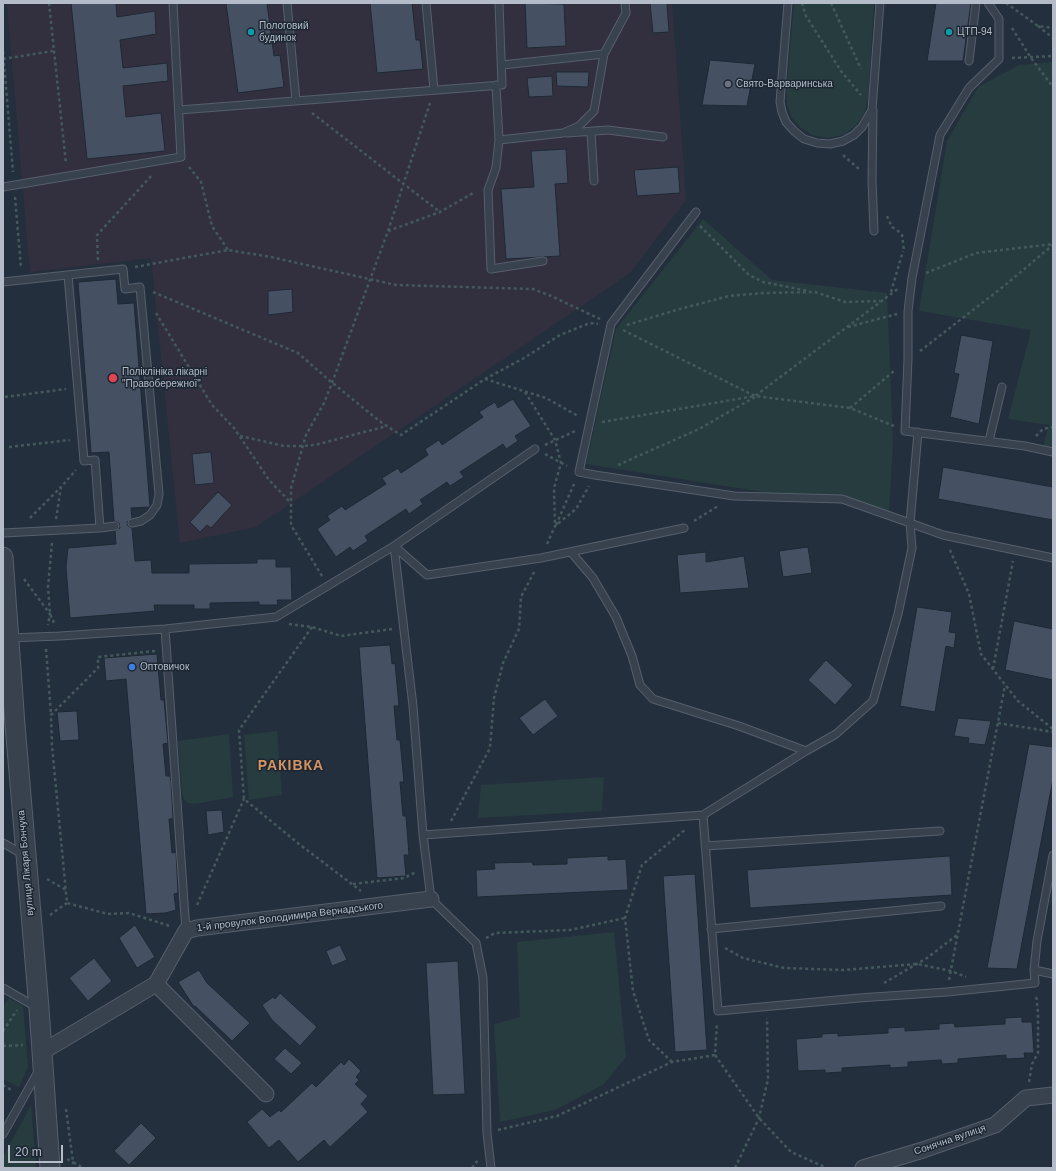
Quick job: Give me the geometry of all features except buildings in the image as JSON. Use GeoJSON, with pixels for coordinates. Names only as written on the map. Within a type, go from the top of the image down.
{"type":"FeatureCollection","features":[{"type":"Feature","properties":{"kind":"street","name":"вулиця Лікаря Бончука"},"geometry":{"type":"LineString","coordinates":[[3,557],[26,856],[31,1004],[42,1057],[50,1168]]}},
{"type":"Feature","properties":{"kind":"street","name":"1-й провулок Володимира Вернадського"},"geometry":{"type":"LineString","coordinates":[[156,984],[186,930],[431,899]]}},
{"type":"Feature","properties":{"kind":"street"},"geometry":{"type":"LineString","coordinates":[[42,1057],[156,984],[266,1094]]}},
{"type":"Feature","properties":{"kind":"street"},"geometry":{"type":"LineString","coordinates":[[1026,1098],[1053,1095]]}},
{"type":"Feature","properties":{"kind":"street","name":"Сонячна вулиця"},"geometry":{"type":"LineString","coordinates":[[863,1168],[923,1150],[995,1125],[1026,1098]]}},
{"type":"Feature","properties":{"kind":"lane"},"geometry":{"type":"LineString","coordinates":[[3,187],[181,157],[173,3]]}},
{"type":"Feature","properties":{"kind":"lane"},"geometry":{"type":"LineString","coordinates":[[287,3],[296,101]]}},
{"type":"Feature","properties":{"kind":"lane"},"geometry":{"type":"LineString","coordinates":[[426,3],[434,90]]}},
{"type":"Feature","properties":{"kind":"lane"},"geometry":{"type":"LineString","coordinates":[[178,110],[502,85],[499,3]]}},
{"type":"Feature","properties":{"kind":"lane"},"geometry":{"type":"LineString","coordinates":[[563,134],[579,126],[594,111],[604,54],[626,13],[626,3]]}},
{"type":"Feature","properties":{"kind":"lane"},"geometry":{"type":"LineString","coordinates":[[788,3],[780,102],[786,122],[804,139],[817,143],[830,144],[843,141],[854,135],[862,127],[872,110],[874,102]]}},
{"type":"Feature","properties":{"kind":"lane"},"geometry":{"type":"LineString","coordinates":[[874,231],[872,180],[874,102],[880,3]]}},
{"type":"Feature","properties":{"kind":"lane"},"geometry":{"type":"LineString","coordinates":[[969,60],[976,3]]}},
{"type":"Feature","properties":{"kind":"lane"},"geometry":{"type":"LineString","coordinates":[[988,3],[999,19],[999,59],[970,88],[940,135],[912,278],[908,311],[905,431],[989,441],[1053,452]]}},
{"type":"Feature","properties":{"kind":"lane"},"geometry":{"type":"LineString","coordinates":[[502,65],[604,54]]}},
{"type":"Feature","properties":{"kind":"lane"},"geometry":{"type":"LineString","coordinates":[[496,85],[499,140],[496,168],[488,190],[491,269],[543,261]]}},
{"type":"Feature","properties":{"kind":"lane"},"geometry":{"type":"LineString","coordinates":[[499,140],[608,130],[663,136]]}},
{"type":"Feature","properties":{"kind":"lane"},"geometry":{"type":"LineString","coordinates":[[591,132],[594,181]]}},
{"type":"Feature","properties":{"kind":"lane"},"geometry":{"type":"LineString","coordinates":[[694,215],[611,324],[579,472],[734,496],[842,499],[943,535],[1053,558]]}},
{"type":"Feature","properties":{"kind":"lane"},"geometry":{"type":"LineString","coordinates":[[3,282],[123,269],[125,289],[140,287],[159,494],[157,504],[150,514],[141,521],[132,523]]}},
{"type":"Feature","properties":{"kind":"lane"},"geometry":{"type":"LineString","coordinates":[[68,275],[84,461],[95,460],[100,528]]}},
{"type":"Feature","properties":{"kind":"lane"},"geometry":{"type":"LineString","coordinates":[[989,441],[1002,387]]}},
{"type":"Feature","properties":{"kind":"lane"},"geometry":{"type":"LineString","coordinates":[[423,835],[703,815],[836,734],[873,701],[898,614],[912,548],[910,523],[918,432]]}},
{"type":"Feature","properties":{"kind":"lane"},"geometry":{"type":"LineString","coordinates":[[9,638],[165,629],[276,617],[394,546],[536,449]]}},
{"type":"Feature","properties":{"kind":"lane"},"geometry":{"type":"LineString","coordinates":[[3,533],[115,526]]}},
{"type":"Feature","properties":{"kind":"lane"},"geometry":{"type":"LineString","coordinates":[[394,546],[427,575],[541,558],[684,528]]}},
{"type":"Feature","properties":{"kind":"lane"},"geometry":{"type":"LineString","coordinates":[[394,546],[413,706],[423,835],[431,899],[476,944],[483,978],[487,1133],[491,1168]]}},
{"type":"Feature","properties":{"kind":"lane"},"geometry":{"type":"LineString","coordinates":[[571,552],[593,578],[616,617],[632,656],[640,685],[653,699],[739,726],[806,751]]}},
{"type":"Feature","properties":{"kind":"lane"},"geometry":{"type":"LineString","coordinates":[[165,629],[186,930]]}},
{"type":"Feature","properties":{"kind":"lane"},"geometry":{"type":"LineString","coordinates":[[703,815],[718,1011],[859,998],[947,992],[1034,983],[1037,941],[1050,895],[1053,855]]}},
{"type":"Feature","properties":{"kind":"lane"},"geometry":{"type":"LineString","coordinates":[[705,846],[940,831]]}},
{"type":"Feature","properties":{"kind":"lane"},"geometry":{"type":"LineString","coordinates":[[3,843],[26,856]]}},
{"type":"Feature","properties":{"kind":"lane"},"geometry":{"type":"LineString","coordinates":[[712,929],[941,906]]}},
{"type":"Feature","properties":{"kind":"lane"},"geometry":{"type":"LineString","coordinates":[[1034,970],[1053,974]]}},
{"type":"Feature","properties":{"kind":"lane"},"geometry":{"type":"LineString","coordinates":[[3,988],[31,1004]]}},
{"type":"Feature","properties":{"kind":"lane"},"geometry":{"type":"LineString","coordinates":[[3,1134],[42,1057]]}},
{"type":"Feature","properties":{"kind":"path"},"geometry":{"type":"LineString","coordinates":[[49,3],[53,51],[68,176]]}},
{"type":"Feature","properties":{"kind":"path"},"geometry":{"type":"LineString","coordinates":[[802,3],[806,16],[841,71],[872,110]]}},
{"type":"Feature","properties":{"kind":"path"},"geometry":{"type":"LineString","coordinates":[[831,3],[861,70]]}},
{"type":"Feature","properties":{"kind":"path"},"geometry":{"type":"LineString","coordinates":[[1006,3],[1053,38]]}},
{"type":"Feature","properties":{"kind":"path"},"geometry":{"type":"LineString","coordinates":[[1038,26],[1053,28]]}},
{"type":"Feature","properties":{"kind":"path"},"geometry":{"type":"LineString","coordinates":[[1012,27],[1031,58],[1053,86]]}},
{"type":"Feature","properties":{"kind":"path"},"geometry":{"type":"LineString","coordinates":[[3,51],[22,280]]}},
{"type":"Feature","properties":{"kind":"path"},"geometry":{"type":"LineString","coordinates":[[3,59],[53,51]]}},
{"type":"Feature","properties":{"kind":"path"},"geometry":{"type":"LineString","coordinates":[[328,585],[291,525],[291,488],[306,435],[324,404],[388,231],[434,90]]}},
{"type":"Feature","properties":{"kind":"path"},"geometry":{"type":"LineString","coordinates":[[296,101],[440,212]]}},
{"type":"Feature","properties":{"kind":"path"},"geometry":{"type":"LineString","coordinates":[[181,157],[201,182],[212,226],[228,250]]}},
{"type":"Feature","properties":{"kind":"path"},"geometry":{"type":"LineString","coordinates":[[98,272],[97,235],[166,160]]}},
{"type":"Feature","properties":{"kind":"path"},"geometry":{"type":"LineString","coordinates":[[388,231],[440,212],[465,200],[491,182]]}},
{"type":"Feature","properties":{"kind":"path"},"geometry":{"type":"LineString","coordinates":[[694,215],[749,275],[763,282],[815,292],[845,302],[881,301]]}},
{"type":"Feature","properties":{"kind":"path"},"geometry":{"type":"LineString","coordinates":[[555,526],[576,509],[595,475],[699,428],[755,396],[912,278],[976,254],[1053,245]]}},
{"type":"Feature","properties":{"kind":"path"},"geometry":{"type":"LineString","coordinates":[[850,408],[908,359],[1004,286],[1053,245]]}},
{"type":"Feature","properties":{"kind":"path"},"geometry":{"type":"LineString","coordinates":[[123,269],[228,250],[271,257],[396,284],[532,289],[551,296],[611,324]]}},
{"type":"Feature","properties":{"kind":"path"},"geometry":{"type":"LineString","coordinates":[[140,287],[298,353],[332,383],[387,426],[401,435],[484,379],[524,358],[560,335],[590,323],[611,324]]}},
{"type":"Feature","properties":{"kind":"path"},"geometry":{"type":"LineString","coordinates":[[140,287],[212,405],[234,428],[269,480],[291,503]]}},
{"type":"Feature","properties":{"kind":"path"},"geometry":{"type":"LineString","coordinates":[[755,396],[619,328],[676,310],[730,296],[765,293],[815,292]]}},
{"type":"Feature","properties":{"kind":"path"},"geometry":{"type":"LineString","coordinates":[[845,328],[908,311]]}},
{"type":"Feature","properties":{"kind":"path"},"geometry":{"type":"LineString","coordinates":[[484,379],[546,398],[590,424]]}},
{"type":"Feature","properties":{"kind":"path"},"geometry":{"type":"LineString","coordinates":[[5,397],[77,388]]}},
{"type":"Feature","properties":{"kind":"path"},"geometry":{"type":"LineString","coordinates":[[525,392],[555,440],[561,462],[554,488],[555,526]]}},
{"type":"Feature","properties":{"kind":"path"},"geometry":{"type":"LineString","coordinates":[[536,449],[590,424],[755,396],[850,408],[905,431]]}},
{"type":"Feature","properties":{"kind":"path"},"geometry":{"type":"LineString","coordinates":[[240,436],[284,446],[302,446],[315,445],[387,426]]}},
{"type":"Feature","properties":{"kind":"path"},"geometry":{"type":"LineString","coordinates":[[9,447],[82,438]]}},
{"type":"Feature","properties":{"kind":"path"},"geometry":{"type":"LineString","coordinates":[[444,834],[490,748],[494,698],[503,663],[519,628],[521,597],[541,558],[579,472],[536,449]]}},
{"type":"Feature","properties":{"kind":"path"},"geometry":{"type":"LineString","coordinates":[[15,532],[61,488],[84,461]]}},
{"type":"Feature","properties":{"kind":"path"},"geometry":{"type":"LineString","coordinates":[[50,614],[48,587],[54,530],[61,488]]}},
{"type":"Feature","properties":{"kind":"path"},"geometry":{"type":"LineString","coordinates":[[684,528],[734,496]]}},
{"type":"Feature","properties":{"kind":"path"},"geometry":{"type":"LineString","coordinates":[[943,535],[969,594],[981,654],[1018,701],[1053,730]]}},
{"type":"Feature","properties":{"kind":"path"},"geometry":{"type":"LineString","coordinates":[[993,669],[1015,550]]}},
{"type":"Feature","properties":{"kind":"path"},"geometry":{"type":"LineString","coordinates":[[22,575],[50,614],[60,636]]}},
{"type":"Feature","properties":{"kind":"path"},"geometry":{"type":"LineString","coordinates":[[284,624],[312,627],[341,636],[404,628]]}},
{"type":"Feature","properties":{"kind":"path"},"geometry":{"type":"LineString","coordinates":[[45,637],[52,746],[67,903],[108,914],[129,913],[186,930],[244,799],[239,730],[312,627]]}},
{"type":"Feature","properties":{"kind":"path"},"geometry":{"type":"LineString","coordinates":[[51,715],[98,668],[98,658],[166,649]]}},
{"type":"Feature","properties":{"kind":"path"},"geometry":{"type":"LineString","coordinates":[[947,992],[1005,685]]}},
{"type":"Feature","properties":{"kind":"path"},"geometry":{"type":"LineString","coordinates":[[998,723],[1053,730]]}},
{"type":"Feature","properties":{"kind":"path"},"geometry":{"type":"LineString","coordinates":[[244,799],[299,844],[381,905]]}},
{"type":"Feature","properties":{"kind":"path"},"geometry":{"type":"LineString","coordinates":[[672,1062],[649,1040],[633,991],[625,918],[642,865],[703,815]]}},
{"type":"Feature","properties":{"kind":"path"},"geometry":{"type":"LineString","coordinates":[[352,884],[404,878],[427,867]]}},
{"type":"Feature","properties":{"kind":"path"},"geometry":{"type":"LineString","coordinates":[[476,944],[495,933],[570,930],[625,918]]}},
{"type":"Feature","properties":{"kind":"path"},"geometry":{"type":"LineString","coordinates":[[859,998],[918,964],[958,935]]}},
{"type":"Feature","properties":{"kind":"path"},"geometry":{"type":"LineString","coordinates":[[712,940],[743,958],[784,968],[843,970],[918,964],[951,971],[997,987]]}},
{"type":"Feature","properties":{"kind":"path"},"geometry":{"type":"LineString","coordinates":[[1026,1098],[1032,1064],[1038,1053],[1038,1012],[1034,983]]}},
{"type":"Feature","properties":{"kind":"path"},"geometry":{"type":"LineString","coordinates":[[3,1031],[31,1004]]}},
{"type":"Feature","properties":{"kind":"path"},"geometry":{"type":"LineString","coordinates":[[735,1168],[759,1118],[768,1079],[767,1006]]}},
{"type":"Feature","properties":{"kind":"path"},"geometry":{"type":"LineString","coordinates":[[718,1011],[715,1055],[759,1118],[791,1152],[827,1168]]}},
{"type":"Feature","properties":{"kind":"path"},"geometry":{"type":"LineString","coordinates":[[487,1133],[557,1116],[672,1062],[715,1055]]}},
{"type":"Feature","properties":{"kind":"path"},"geometry":{"type":"LineString","coordinates":[[66,1102],[73,1168]]}},
{"type":"Feature","properties":{"kind":"path"},"geometry":{"type":"LineString","coordinates":[[73,1162],[83,1168]]}},
{"type":"Feature","properties":{"kind":"shaded area"},"geometry":{"type":"Polygon","coordinates":[[[7,3],[672,3],[686,200],[630,273],[256,527],[180,543],[151,258],[30,272],[7,3]]]}},
{"type":"Feature","properties":{"kind":"green space"},"geometry":{"type":"Polygon","coordinates":[[[794,3],[874,3],[868,99],[864,114],[856,126],[843,135],[827,138],[812,135],[800,127],[792,118],[787,105],[786,92],[794,3]]]}},
{"type":"Feature","properties":{"kind":"green space"},"geometry":{"type":"Polygon","coordinates":[[[1053,62],[1053,448],[1043,447],[1049,425],[1008,419],[1031,330],[919,311],[947,141],[978,87],[1019,65],[1053,62]]]}},
{"type":"Feature","properties":{"kind":"green space"},"geometry":{"type":"Polygon","coordinates":[[[703,219],[772,280],[887,293],[893,444],[889,512],[586,464],[616,329],[703,219]]]}},
{"type":"Feature","properties":{"kind":"green space"},"geometry":{"type":"Polygon","coordinates":[[[277,731],[282,795],[249,800],[244,735],[277,731]]]}},
{"type":"Feature","properties":{"kind":"green space"},"geometry":{"type":"Polygon","coordinates":[[[229,734],[233,797],[195,804],[188,803],[184,799],[182,793],[178,741],[229,734]]]}},
{"type":"Feature","properties":{"kind":"green space"},"geometry":{"type":"Polygon","coordinates":[[[604,777],[602,811],[478,818],[481,785],[604,777]]]}},
{"type":"Feature","properties":{"kind":"green space"},"geometry":{"type":"Polygon","coordinates":[[[614,932],[626,1057],[603,1085],[555,1110],[500,1122],[494,1024],[520,1017],[517,942],[614,932]]]}},
{"type":"Feature","properties":{"kind":"green space"},"geometry":{"type":"Polygon","coordinates":[[[9,998],[23,1006],[28,1067],[19,1087],[3,1079],[3,1007],[9,998]]]}},
{"type":"Feature","properties":{"kind":"green space"},"geometry":{"type":"Polygon","coordinates":[[[31,1105],[36,1168],[3,1168],[3,1157],[31,1105]]]}},
{"type":"Feature","properties":{"kind":"place","name":"Пологовий будинок"},"geometry":{"type":"Point","coordinates":[251,32]}},
{"type":"Feature","properties":{"kind":"place","name":"ЦТП-94"},"geometry":{"type":"Point","coordinates":[949,32]}},
{"type":"Feature","properties":{"kind":"place","name":"Свято-Варваринська"},"geometry":{"type":"Point","coordinates":[728,84]}},
{"type":"Feature","properties":{"kind":"place","name":"Поліклініка лікарні \"Правобережної\""},"geometry":{"type":"Point","coordinates":[113,378]}},
{"type":"Feature","properties":{"kind":"place","name":"Оптовичок"},"geometry":{"type":"Point","coordinates":[132,667]}},
{"type":"Feature","properties":{"kind":"district","name":"РАКІВКА"},"geometry":{"type":"Point","coordinates":[291,766]}}]}
